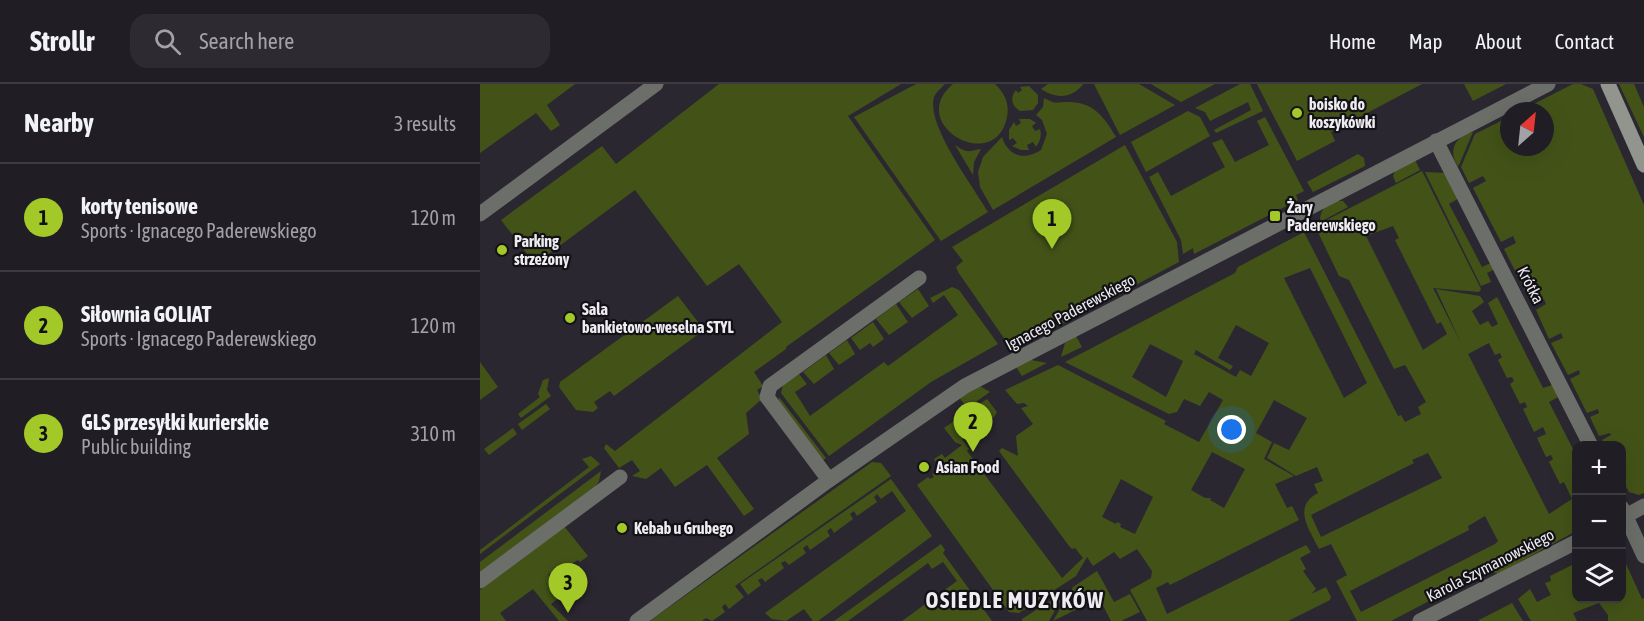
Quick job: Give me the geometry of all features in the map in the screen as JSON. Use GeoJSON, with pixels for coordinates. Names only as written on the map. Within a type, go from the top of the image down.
{"type":"FeatureCollection","features":[{"type":"Feature","properties":{"kind":"street"},"geometry":{"type":"LineString","coordinates":[[480,214],[656,84]]}},
{"type":"Feature","properties":{"kind":"street","name":"Ignacego Paderewskiego"},"geometry":{"type":"LineString","coordinates":[[637,621],[830,480],[965,386],[1548,84]]}},
{"type":"Feature","properties":{"kind":"street"},"geometry":{"type":"LineString","coordinates":[[1608,84],[1644,165]]}},
{"type":"Feature","properties":{"kind":"street","name":"Krótka"},"geometry":{"type":"LineString","coordinates":[[1436,141],[1588,441]]}},
{"type":"Feature","properties":{"kind":"street"},"geometry":{"type":"LineString","coordinates":[[830,480],[768,397],[770,386],[919,278]]}},
{"type":"Feature","properties":{"kind":"street"},"geometry":{"type":"LineString","coordinates":[[480,581],[620,477]]}},
{"type":"Feature","properties":{"kind":"street"},"geometry":{"type":"LineString","coordinates":[[1626,513],[1644,506]]}},
{"type":"Feature","properties":{"kind":"street"},"geometry":{"type":"LineString","coordinates":[[1626,520],[1644,556]]}},
{"type":"Feature","properties":{"kind":"street","name":"Karola Szymanowskiego"},"geometry":{"type":"LineString","coordinates":[[1420,621],[1572,544]]}},
{"type":"Feature","properties":{"kind":"green space"},"geometry":{"type":"Polygon","coordinates":[[[480,84],[575,84],[547,105],[560,125],[551,131],[536,113],[480,153],[480,84]]]}},
{"type":"Feature","properties":{"kind":"green space"},"geometry":{"type":"Polygon","coordinates":[[[719,84],[901,84],[848,116],[935,240],[754,372],[763,386],[757,390],[762,399],[746,413],[749,434],[717,458],[754,509],[744,516],[707,465],[675,487],[661,468],[646,479],[632,476],[640,471],[632,460],[619,468],[604,448],[606,444],[615,451],[782,322],[739,264],[707,286],[635,190],[535,264],[501,220],[602,146],[616,164],[719,84]]]}},
{"type":"Feature","properties":{"kind":"green space"},"geometry":{"type":"Polygon","coordinates":[[[916,84],[945,84],[934,97],[933,109],[937,123],[952,155],[988,212],[941,241],[854,117],[916,84]]]}},
{"type":"Feature","properties":{"kind":"green space"},"geometry":{"type":"Polygon","coordinates":[[[953,84],[995,84],[998,87],[1008,107],[1007,117],[999,134],[987,142],[972,143],[958,138],[946,128],[940,114],[941,99],[953,84]]]}},
{"type":"Feature","properties":{"kind":"green space"},"geometry":{"type":"Polygon","coordinates":[[[1048,84],[1083,84],[1074,93],[1058,96],[1041,89],[1048,84]]]}},
{"type":"Feature","properties":{"kind":"green space"},"geometry":{"type":"Polygon","coordinates":[[[1094,84],[1139,84],[1175,105],[1120,135],[1094,84]]]}},
{"type":"Feature","properties":{"kind":"green space"},"geometry":{"type":"Polygon","coordinates":[[[1151,84],[1215,84],[1181,102],[1151,84]]]}},
{"type":"Feature","properties":{"kind":"green space"},"geometry":{"type":"Polygon","coordinates":[[[1240,84],[1250,84],[1263,111],[1216,133],[1214,130],[1251,110],[1248,102],[1210,121],[1205,112],[1195,108],[1240,84]]]}},
{"type":"Feature","properties":{"kind":"green space"},"geometry":{"type":"Polygon","coordinates":[[[1257,84],[1422,84],[1331,132],[1335,141],[1297,161],[1257,84]]]}},
{"type":"Feature","properties":{"kind":"green space"},"geometry":{"type":"Polygon","coordinates":[[[1464,84],[1506,84],[1473,101],[1464,84]]]}},
{"type":"Feature","properties":{"kind":"green space"},"geometry":{"type":"Polygon","coordinates":[[[1573,84],[1581,84],[1593,89],[1644,205],[1644,493],[1639,495],[1629,492],[1626,486],[1626,441],[1602,441],[1611,435],[1610,433],[1599,436],[1590,417],[1599,413],[1598,409],[1587,413],[1570,379],[1580,374],[1579,370],[1568,375],[1551,343],[1563,338],[1561,333],[1549,339],[1536,310],[1546,304],[1544,299],[1532,304],[1504,249],[1516,243],[1513,236],[1501,242],[1473,188],[1486,181],[1483,176],[1469,183],[1461,167],[1475,134],[1500,122],[1500,156],[1554,156],[1554,102],[1538,102],[1573,84]]]}},
{"type":"Feature","properties":{"kind":"green space"},"geometry":{"type":"Polygon","coordinates":[[[1619,84],[1634,84],[1644,107],[1644,137],[1619,84]]]}},
{"type":"Feature","properties":{"kind":"green space"},"geometry":{"type":"Polygon","coordinates":[[[1029,86],[1038,95],[1038,103],[1033,110],[1020,111],[1013,104],[1013,96],[1016,90],[1018,93],[1022,90],[1020,87],[1029,86]]]}},
{"type":"Feature","properties":{"kind":"green space"},"geometry":{"type":"Polygon","coordinates":[[[1044,98],[1054,102],[1077,103],[1091,108],[1102,117],[1116,137],[993,210],[980,187],[978,172],[983,157],[1002,137],[1008,149],[1017,155],[1029,155],[1041,150],[1047,134],[1042,120],[1036,115],[1043,107],[1044,98]]]}},
{"type":"Feature","properties":{"kind":"green space"},"geometry":{"type":"Polygon","coordinates":[[[1188,111],[1200,117],[1210,136],[1146,172],[1131,142],[1188,111]]]}},
{"type":"Feature","properties":{"kind":"green space"},"geometry":{"type":"Polygon","coordinates":[[[1265,117],[1304,191],[1296,195],[1298,200],[1194,254],[1193,248],[1183,254],[1181,240],[1149,177],[1158,172],[1171,196],[1225,167],[1212,143],[1222,139],[1235,162],[1269,145],[1257,121],[1265,117]]]}},
{"type":"Feature","properties":{"kind":"green space"},"geometry":{"type":"Polygon","coordinates":[[[1019,119],[1030,119],[1036,123],[1032,126],[1035,131],[1040,129],[1041,134],[1036,147],[1033,142],[1027,145],[1029,150],[1021,150],[1012,146],[1017,143],[1013,138],[1009,140],[1009,130],[1014,122],[1016,126],[1021,123],[1019,119]]]}},
{"type":"Feature","properties":{"kind":"green space"},"geometry":{"type":"Polygon","coordinates":[[[1473,132],[1458,166],[1453,154],[1455,144],[1462,137],[1473,132]]]}},
{"type":"Feature","properties":{"kind":"green space"},"geometry":{"type":"Polygon","coordinates":[[[955,145],[966,151],[981,149],[974,162],[973,175],[955,145]]]}},
{"type":"Feature","properties":{"kind":"green space"},"geometry":{"type":"Polygon","coordinates":[[[1125,145],[1177,242],[1179,262],[1024,344],[1006,341],[958,272],[956,267],[963,261],[952,247],[1125,145]]]}},
{"type":"Feature","properties":{"kind":"green space"},"geometry":{"type":"Polygon","coordinates":[[[1358,154],[1364,158],[1365,166],[1313,192],[1307,182],[1358,154]]]}},
{"type":"Feature","properties":{"kind":"green space"},"geometry":{"type":"Polygon","coordinates":[[[1415,160],[1420,170],[1396,183],[1393,176],[1395,171],[1415,160]]]}},
{"type":"Feature","properties":{"kind":"green space"},"geometry":{"type":"Polygon","coordinates":[[[1422,171],[1481,289],[1479,292],[1433,288],[1461,343],[1436,289],[1480,296],[1484,302],[1472,311],[1480,325],[1488,321],[1492,327],[1498,324],[1488,303],[1497,297],[1543,388],[1552,385],[1558,397],[1549,402],[1572,447],[1572,499],[1572,533],[1498,574],[1488,570],[1391,621],[1357,621],[1336,581],[1347,575],[1331,544],[1319,549],[1305,519],[1306,505],[1318,493],[1314,484],[1323,481],[1317,467],[1296,476],[1267,458],[1274,443],[1289,450],[1307,418],[1274,400],[1256,433],[1272,442],[1264,459],[1294,476],[1275,484],[1287,508],[1292,506],[1299,520],[1170,585],[1168,582],[1156,588],[1167,614],[1306,545],[1311,552],[1300,558],[1306,569],[1303,571],[1316,589],[1311,594],[1326,587],[1331,597],[1330,600],[1288,621],[1147,621],[1130,590],[1151,578],[1152,571],[1137,549],[1120,559],[1114,552],[1093,566],[1087,557],[1076,576],[1019,613],[1009,612],[917,485],[928,477],[930,479],[934,477],[932,474],[940,469],[934,459],[942,454],[945,458],[962,445],[955,442],[944,428],[987,399],[997,412],[994,417],[962,439],[969,449],[967,451],[1062,578],[1083,558],[1075,548],[1072,549],[1069,546],[999,451],[1002,448],[1018,456],[1016,436],[1033,424],[1021,408],[1028,406],[1024,403],[1017,404],[1005,390],[1058,365],[1166,421],[1164,424],[1199,442],[1223,400],[1209,392],[1200,406],[1184,399],[1177,412],[1169,414],[1065,362],[1235,273],[1238,267],[1304,232],[1398,416],[1401,415],[1405,422],[1421,414],[1418,407],[1426,402],[1407,368],[1405,365],[1394,369],[1349,280],[1339,276],[1315,226],[1422,171]],[[1393,226],[1366,236],[1423,350],[1447,334],[1441,322],[1437,324],[1395,240],[1399,238],[1393,226]],[[1310,268],[1284,278],[1344,398],[1367,383],[1310,268]],[[1236,325],[1218,358],[1233,366],[1230,370],[1196,350],[1194,354],[1236,377],[1240,370],[1251,376],[1269,343],[1236,325]],[[1489,343],[1468,354],[1549,514],[1572,499],[1564,482],[1560,484],[1549,462],[1553,459],[1551,455],[1546,457],[1537,438],[1546,434],[1543,427],[1534,432],[1523,409],[1527,407],[1525,402],[1520,404],[1510,384],[1514,381],[1512,377],[1507,378],[1498,360],[1502,357],[1500,353],[1495,355],[1489,343]],[[1150,344],[1132,377],[1166,397],[1183,361],[1150,344]],[[1212,452],[1191,490],[1205,498],[1211,498],[1210,500],[1224,508],[1245,469],[1212,452]],[[1428,453],[1412,460],[1414,463],[1311,515],[1321,537],[1442,478],[1428,453]],[[1121,479],[1102,517],[1116,524],[1117,522],[1121,524],[1120,527],[1135,534],[1153,497],[1121,479]],[[1485,516],[1468,526],[1469,530],[1350,591],[1361,612],[1498,541],[1485,516]]]}},
{"type":"Feature","properties":{"kind":"green space"},"geometry":{"type":"Polygon","coordinates":[[[1425,172],[1446,173],[1459,198],[1449,204],[1482,267],[1493,262],[1495,269],[1487,273],[1491,282],[1481,286],[1425,172]]]}},
{"type":"Feature","properties":{"kind":"green space"},"geometry":{"type":"Polygon","coordinates":[[[1335,201],[1343,201],[1348,207],[1320,222],[1324,208],[1335,201]]]}},
{"type":"Feature","properties":{"kind":"green space"},"geometry":{"type":"Polygon","coordinates":[[[952,287],[959,290],[998,344],[931,382],[829,456],[781,393],[783,385],[799,374],[807,384],[795,392],[810,416],[884,362],[888,366],[958,315],[944,295],[933,303],[930,298],[952,287]]]}},
{"type":"Feature","properties":{"kind":"green space"},"geometry":{"type":"Polygon","coordinates":[[[918,289],[929,306],[912,318],[899,302],[918,289]]]}},
{"type":"Feature","properties":{"kind":"green space"},"geometry":{"type":"Polygon","coordinates":[[[678,296],[704,330],[614,396],[610,391],[594,402],[598,408],[593,412],[576,410],[559,387],[560,382],[678,296]]]}},
{"type":"Feature","properties":{"kind":"green space"},"geometry":{"type":"Polygon","coordinates":[[[896,304],[908,322],[889,335],[876,319],[896,304]]]}},
{"type":"Feature","properties":{"kind":"green space"},"geometry":{"type":"Polygon","coordinates":[[[873,322],[884,339],[873,347],[870,343],[860,350],[851,338],[873,322]]]}},
{"type":"Feature","properties":{"kind":"green space"},"geometry":{"type":"Polygon","coordinates":[[[1076,336],[1082,347],[1061,357],[1065,343],[1076,336]]]}},
{"type":"Feature","properties":{"kind":"green space"},"geometry":{"type":"Polygon","coordinates":[[[847,340],[855,354],[839,365],[829,353],[847,340]]]}},
{"type":"Feature","properties":{"kind":"green space"},"geometry":{"type":"Polygon","coordinates":[[[826,355],[834,369],[814,384],[803,372],[826,355]]]}},
{"type":"Feature","properties":{"kind":"green space"},"geometry":{"type":"Polygon","coordinates":[[[1031,360],[1047,363],[1022,376],[1016,367],[1031,360]]]}},
{"type":"Feature","properties":{"kind":"green space"},"geometry":{"type":"Polygon","coordinates":[[[480,362],[498,387],[480,400],[480,362]]]}},
{"type":"Feature","properties":{"kind":"green space"},"geometry":{"type":"Polygon","coordinates":[[[549,378],[547,390],[551,396],[521,418],[518,414],[540,397],[538,394],[543,380],[549,378]]]}},
{"type":"Feature","properties":{"kind":"green space"},"geometry":{"type":"Polygon","coordinates":[[[980,386],[990,392],[967,408],[959,397],[980,386]]]}},
{"type":"Feature","properties":{"kind":"green space"},"geometry":{"type":"Polygon","coordinates":[[[779,397],[826,458],[819,463],[778,405],[779,397]]]}},
{"type":"Feature","properties":{"kind":"green space"},"geometry":{"type":"Polygon","coordinates":[[[546,404],[550,409],[522,430],[518,424],[546,404]]]}},
{"type":"Feature","properties":{"kind":"green space"},"geometry":{"type":"Polygon","coordinates":[[[513,428],[517,434],[489,455],[484,449],[513,428]]]}},
{"type":"Feature","properties":{"kind":"green space"},"geometry":{"type":"Polygon","coordinates":[[[591,456],[600,464],[480,554],[480,550],[589,467],[582,459],[591,456]]]}},
{"type":"Feature","properties":{"kind":"green space"},"geometry":{"type":"Polygon","coordinates":[[[872,462],[881,463],[891,476],[735,586],[744,597],[729,609],[725,604],[722,607],[725,612],[712,621],[706,618],[702,621],[650,621],[872,462]]]}},
{"type":"Feature","properties":{"kind":"green space"},"geometry":{"type":"Polygon","coordinates":[[[601,471],[595,487],[480,575],[480,562],[601,471]]]}},
{"type":"Feature","properties":{"kind":"green space"},"geometry":{"type":"Polygon","coordinates":[[[891,479],[932,536],[818,621],[813,621],[804,609],[786,621],[772,619],[765,613],[906,511],[892,491],[881,499],[877,494],[874,497],[877,502],[857,516],[854,511],[850,514],[853,519],[834,533],[831,528],[827,531],[830,536],[810,550],[807,545],[803,548],[806,553],[789,565],[785,561],[781,563],[784,568],[765,582],[762,578],[758,580],[761,585],[748,595],[740,584],[891,479]]]}},
{"type":"Feature","properties":{"kind":"green space"},"geometry":{"type":"Polygon","coordinates":[[[564,526],[588,556],[559,571],[557,568],[548,575],[564,594],[551,604],[568,621],[559,621],[533,589],[500,613],[506,621],[480,621],[480,590],[564,526]]]}},
{"type":"Feature","properties":{"kind":"green space"},"geometry":{"type":"Polygon","coordinates":[[[941,544],[945,550],[943,553],[992,621],[902,621],[957,581],[943,562],[932,569],[928,563],[848,621],[834,621],[941,544]]]}},
{"type":"Feature","properties":{"kind":"green space"},"geometry":{"type":"Polygon","coordinates":[[[1626,564],[1642,599],[1644,598],[1644,621],[1608,621],[1608,615],[1599,603],[1626,603],[1626,564]]]}},
{"type":"Feature","properties":{"kind":"green space"},"geometry":{"type":"Polygon","coordinates":[[[1572,565],[1572,603],[1599,603],[1573,613],[1577,621],[1531,621],[1518,599],[1530,589],[1537,602],[1551,595],[1545,583],[1551,581],[1550,576],[1572,565]]]}},
{"type":"Feature","properties":{"kind":"green space"},"geometry":{"type":"Polygon","coordinates":[[[1097,571],[1114,602],[1130,594],[1140,612],[1121,621],[1111,621],[1099,598],[1053,621],[1073,587],[1097,571]]]}},
{"type":"Feature","properties":{"kind":"green space"},"geometry":{"type":"Polygon","coordinates":[[[1066,591],[1049,621],[1022,621],[1022,619],[1066,591]]]}},
{"type":"Feature","properties":{"kind":"green space"},"geometry":{"type":"Polygon","coordinates":[[[1512,603],[1523,621],[1479,621],[1479,620],[1512,603]]]}},
{"type":"Feature","properties":{"kind":"place","name":"boisko do koszykówki"},"geometry":{"type":"Point","coordinates":[1297,113]}},
{"type":"Feature","properties":{"kind":"place","name":"Żary Paderewskiego"},"geometry":{"type":"Point","coordinates":[1275,216]}},
{"type":"Feature","properties":{"kind":"place","name":"korty tenisowe"},"geometry":{"type":"Point","coordinates":[1052,249]}},
{"type":"Feature","properties":{"kind":"place","name":"Parking strzeżony"},"geometry":{"type":"Point","coordinates":[502,250]}},
{"type":"Feature","properties":{"kind":"place","name":"Sala bankietowo-weselna STYL"},"geometry":{"type":"Point","coordinates":[570,318]}},
{"type":"Feature","properties":{"kind":"place","name":"Siłownia GOLIAT"},"geometry":{"type":"Point","coordinates":[973,452]}},
{"type":"Feature","properties":{"kind":"place","name":"Asian Food"},"geometry":{"type":"Point","coordinates":[924,467]}},
{"type":"Feature","properties":{"kind":"place","name":"Kebab u Grubego"},"geometry":{"type":"Point","coordinates":[622,528]}},
{"type":"Feature","properties":{"kind":"place","name":"GLS przesyłki kurierskie"},"geometry":{"type":"Point","coordinates":[568,613]}},
{"type":"Feature","properties":{"kind":"district","name":"OSIEDLE MUZYKÓW"},"geometry":{"type":"Point","coordinates":[1015,600]}}]}
